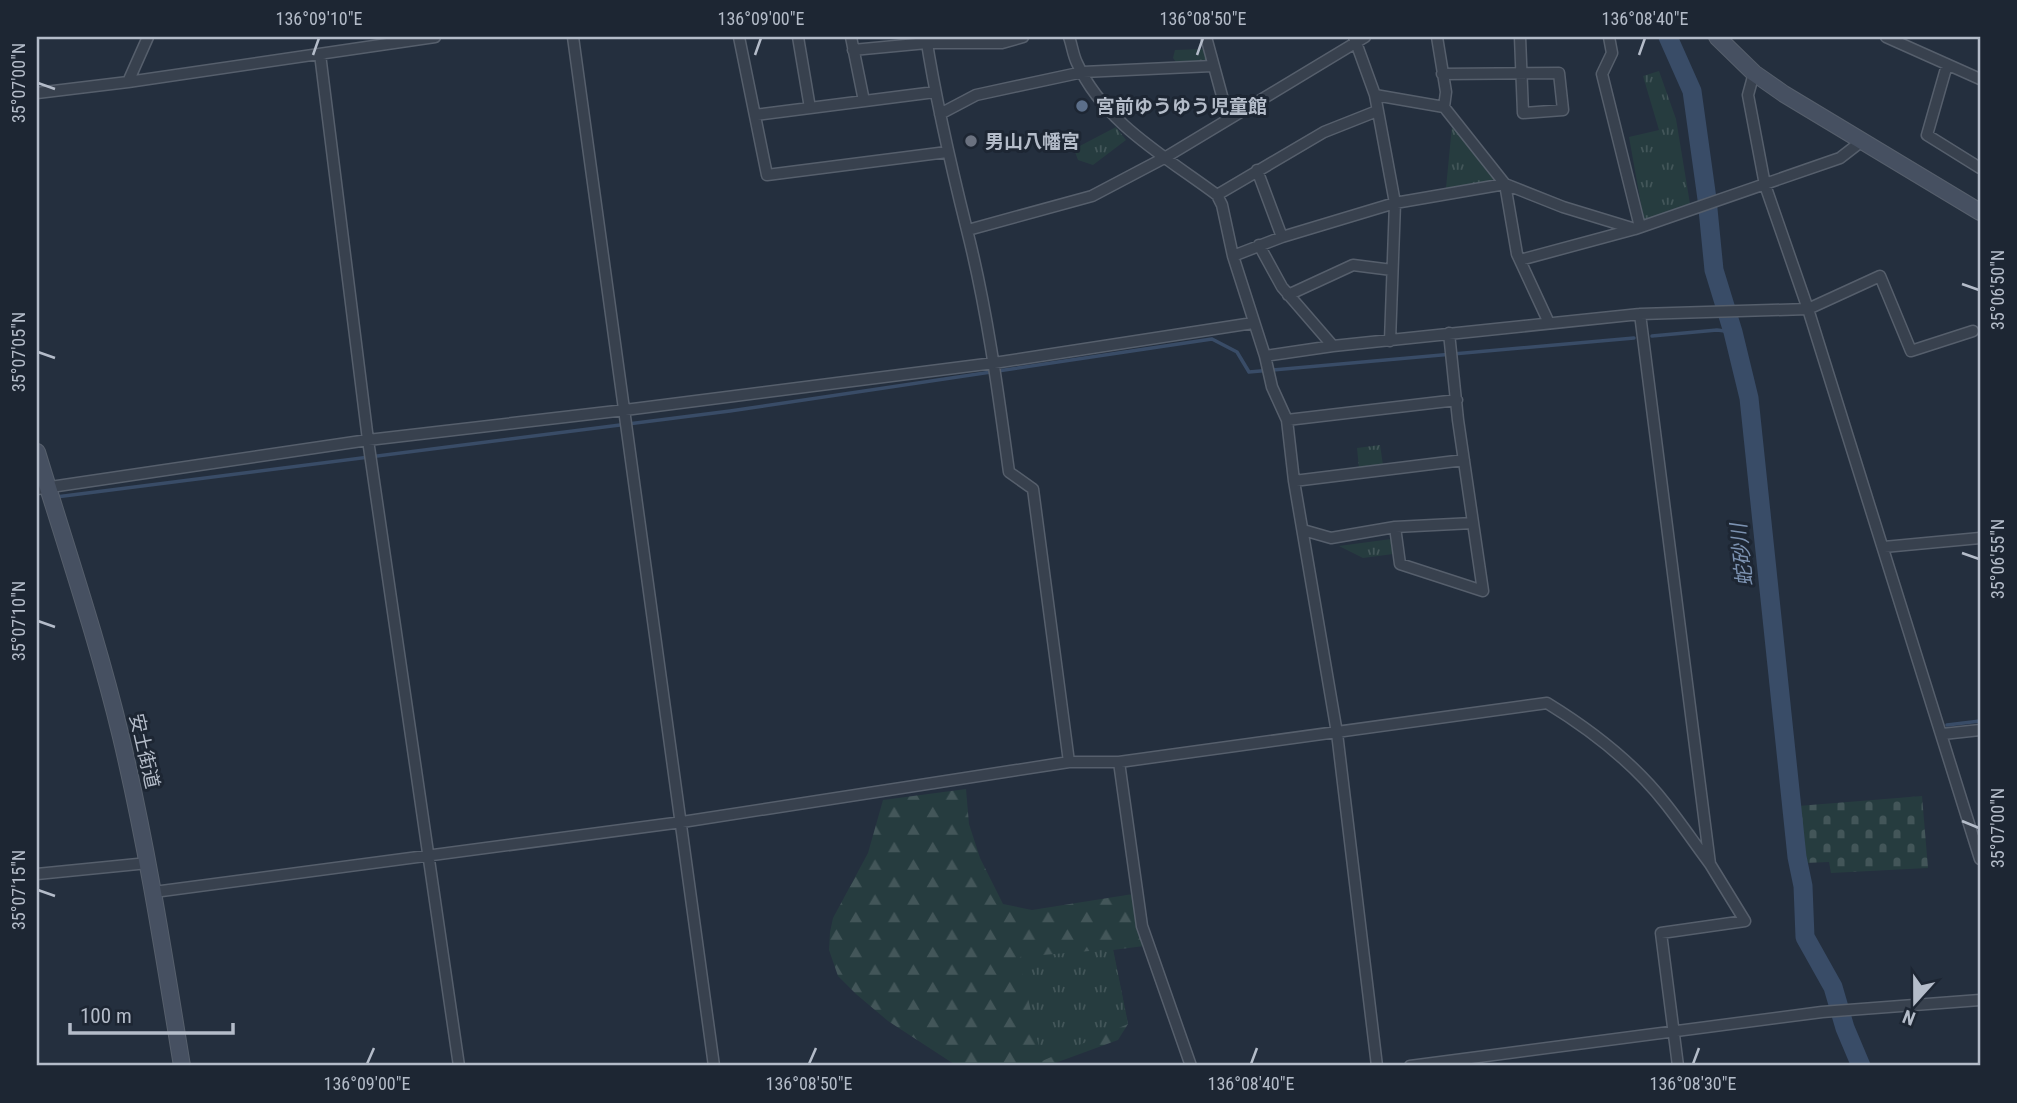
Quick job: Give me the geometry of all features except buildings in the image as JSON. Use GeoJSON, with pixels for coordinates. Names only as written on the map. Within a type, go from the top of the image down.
{"type":"FeatureCollection","features":[{"type":"Feature","properties":{"kind":"main road"},"geometry":{"type":"LineString","coordinates":[[1717,37],[1754,73],[1784,94],[1980,212]]}},
{"type":"Feature","properties":{"kind":"main road","name":"安土街道"},"geometry":{"type":"LineString","coordinates":[[37,452],[42,488],[80,589],[121,737],[154,892],[182,1066]]}},
{"type":"Feature","properties":{"kind":"street"},"geometry":{"type":"LineString","coordinates":[[128,82],[148,37]]}},
{"type":"Feature","properties":{"kind":"street"},"geometry":{"type":"LineString","coordinates":[[37,93],[435,37]]}},
{"type":"Feature","properties":{"kind":"street"},"geometry":{"type":"LineString","coordinates":[[573,37],[714,1066]]}},
{"type":"Feature","properties":{"kind":"street"},"geometry":{"type":"LineString","coordinates":[[739,37],[767,175],[947,152]]}},
{"type":"Feature","properties":{"kind":"street"},"geometry":{"type":"LineString","coordinates":[[798,37],[810,108]]}},
{"type":"Feature","properties":{"kind":"street"},"geometry":{"type":"LineString","coordinates":[[851,37],[864,101]]}},
{"type":"Feature","properties":{"kind":"street"},"geometry":{"type":"LineString","coordinates":[[853,50],[927,40],[1002,43],[1023,37]]}},
{"type":"Feature","properties":{"kind":"street"},"geometry":{"type":"LineString","coordinates":[[1069,37],[1077,63],[1109,111],[1125,127],[1217,195],[1272,387],[1287,420],[1294,481],[1337,733],[1377,1066]]}},
{"type":"Feature","properties":{"kind":"street"},"geometry":{"type":"LineString","coordinates":[[1206,37],[1228,118]]}},
{"type":"Feature","properties":{"kind":"street"},"geometry":{"type":"LineString","coordinates":[[1437,37],[1446,92],[1444,107]]}},
{"type":"Feature","properties":{"kind":"street"},"geometry":{"type":"LineString","coordinates":[[1442,74],[1521,74],[1559,73],[1563,110],[1523,113],[1521,74],[1520,37]]}},
{"type":"Feature","properties":{"kind":"street"},"geometry":{"type":"LineString","coordinates":[[1609,37],[1612,52],[1602,74],[1638,228]]}},
{"type":"Feature","properties":{"kind":"street"},"geometry":{"type":"LineString","coordinates":[[1885,37],[1980,79]]}},
{"type":"Feature","properties":{"kind":"street"},"geometry":{"type":"LineString","coordinates":[[968,230],[1092,197],[1166,157],[1359,38],[1375,95],[1395,203],[1390,341]]}},
{"type":"Feature","properties":{"kind":"street"},"geometry":{"type":"LineString","coordinates":[[927,40],[947,152],[953,164],[960,206],[968,230],[994,363],[1009,472],[1032,489],[1069,762]]}},
{"type":"Feature","properties":{"kind":"street"},"geometry":{"type":"LineString","coordinates":[[320,54],[368,440],[459,1066]]}},
{"type":"Feature","properties":{"kind":"street"},"geometry":{"type":"LineString","coordinates":[[1947,65],[1927,135],[1980,168]]}},
{"type":"Feature","properties":{"kind":"street"},"geometry":{"type":"LineString","coordinates":[[940,114],[976,95],[1083,72],[1212,66]]}},
{"type":"Feature","properties":{"kind":"street"},"geometry":{"type":"LineString","coordinates":[[1754,73],[1748,95],[1765,185],[1808,309],[1884,547],[1980,859]]}},
{"type":"Feature","properties":{"kind":"street"},"geometry":{"type":"LineString","coordinates":[[755,115],[935,92]]}},
{"type":"Feature","properties":{"kind":"street"},"geometry":{"type":"LineString","coordinates":[[1375,95],[1444,107],[1505,184],[1520,260],[1549,323]]}},
{"type":"Feature","properties":{"kind":"street"},"geometry":{"type":"LineString","coordinates":[[1217,195],[1324,132],[1377,111]]}},
{"type":"Feature","properties":{"kind":"street"},"geometry":{"type":"LineString","coordinates":[[1520,260],[1638,228],[1765,185],[1840,158],[1862,141]]}},
{"type":"Feature","properties":{"kind":"street"},"geometry":{"type":"LineString","coordinates":[[1257,170],[1282,237]]}},
{"type":"Feature","properties":{"kind":"street"},"geometry":{"type":"LineString","coordinates":[[1233,256],[1282,237],[1395,203],[1505,184],[1563,207],[1638,228]]}},
{"type":"Feature","properties":{"kind":"street"},"geometry":{"type":"LineString","coordinates":[[1259,245],[1282,287],[1333,346]]}},
{"type":"Feature","properties":{"kind":"street"},"geometry":{"type":"LineString","coordinates":[[1288,295],[1353,265],[1392,270]]}},
{"type":"Feature","properties":{"kind":"street"},"geometry":{"type":"LineString","coordinates":[[1265,356],[1449,333],[1640,314],[1808,309],[1880,276],[1911,351],[1972,331]]}},
{"type":"Feature","properties":{"kind":"street"},"geometry":{"type":"LineString","coordinates":[[1640,314],[1710,864]]}},
{"type":"Feature","properties":{"kind":"street"},"geometry":{"type":"LineString","coordinates":[[42,488],[368,440],[994,363],[1253,323]]}},
{"type":"Feature","properties":{"kind":"street"},"geometry":{"type":"LineString","coordinates":[[1395,527],[1400,564],[1483,590],[1449,333]]}},
{"type":"Feature","properties":{"kind":"street"},"geometry":{"type":"LineString","coordinates":[[1287,420],[1457,400]]}},
{"type":"Feature","properties":{"kind":"street"},"geometry":{"type":"LineString","coordinates":[[1294,481],[1464,460]]}},
{"type":"Feature","properties":{"kind":"street"},"geometry":{"type":"LineString","coordinates":[[1303,530],[1331,538],[1395,527],[1473,523]]}},
{"type":"Feature","properties":{"kind":"street"},"geometry":{"type":"LineString","coordinates":[[1884,547],[1980,538]]}},
{"type":"Feature","properties":{"kind":"street"},"geometry":{"type":"LineString","coordinates":[[154,892],[681,822],[1069,762],[1119,762],[1547,703],[1584,726],[1622,757],[1664,801],[1710,864],[1745,921],[1661,933],[1678,1066]]}},
{"type":"Feature","properties":{"kind":"street"},"geometry":{"type":"LineString","coordinates":[[1943,734],[1980,730]]}},
{"type":"Feature","properties":{"kind":"street"},"geometry":{"type":"LineString","coordinates":[[1119,762],[1142,926],[1191,1066]]}},
{"type":"Feature","properties":{"kind":"street"},"geometry":{"type":"LineString","coordinates":[[37,874],[148,863]]}},
{"type":"Feature","properties":{"kind":"street"},"geometry":{"type":"LineString","coordinates":[[1410,1066],[1830,1012],[1980,1000]]}},
{"type":"Feature","properties":{"kind":"green space"},"geometry":{"type":"Polygon","coordinates":[[[1203,49],[1208,57],[1206,64],[1179,66],[1173,58],[1175,50],[1203,49]]]}},
{"type":"Feature","properties":{"kind":"green space"},"geometry":{"type":"Polygon","coordinates":[[[1659,71],[1676,119],[1690,204],[1644,221],[1629,137],[1659,130],[1643,76],[1659,71]]]}},
{"type":"Feature","properties":{"kind":"green space"},"geometry":{"type":"Polygon","coordinates":[[[1452,126],[1493,173],[1495,180],[1446,188],[1452,126]]]}},
{"type":"Feature","properties":{"kind":"green space"},"geometry":{"type":"Polygon","coordinates":[[[1116,127],[1126,140],[1093,165],[1078,160],[1074,149],[1116,127]]]}},
{"type":"Feature","properties":{"kind":"green space"},"geometry":{"type":"Polygon","coordinates":[[[1380,445],[1383,465],[1359,468],[1357,448],[1380,445]]]}},
{"type":"Feature","properties":{"kind":"green space"},"geometry":{"type":"Polygon","coordinates":[[[1391,539],[1393,554],[1363,558],[1339,546],[1391,539]]]}},
{"type":"Feature","properties":{"kind":"green space"},"geometry":{"type":"Polygon","coordinates":[[[966,789],[969,824],[980,858],[1003,904],[1032,910],[1133,894],[1144,946],[1113,950],[1128,1024],[1118,1040],[1047,1066],[957,1066],[888,1021],[838,976],[829,950],[833,918],[868,853],[883,800],[966,789]]]}},
{"type":"Feature","properties":{"kind":"green space"},"geometry":{"type":"Polygon","coordinates":[[[1922,796],[1928,868],[1831,873],[1829,862],[1805,863],[1798,806],[1922,796]]]}},
{"type":"Feature","properties":{"kind":"green space"},"geometry":{"type":"Polygon","coordinates":[[[1113,949],[1128,1024],[1042,1061],[1019,957],[1113,949]]]}},
{"type":"Feature","properties":{"kind":"waterway","name":"蛇砂川"},"geometry":{"type":"LineString","coordinates":[[1668,37],[1692,91],[1714,270],[1749,398],[1797,857],[1803,886],[1805,937],[1833,987],[1845,1028],[1861,1066]]}},
{"type":"Feature","properties":{"kind":"waterway"},"geometry":{"type":"LineString","coordinates":[[1652,336],[1717,330],[1733,332]]}},
{"type":"Feature","properties":{"kind":"waterway"},"geometry":{"type":"LineString","coordinates":[[56,497],[730,411],[1212,339],[1237,352],[1249,372],[1634,338]]}},
{"type":"Feature","properties":{"kind":"waterway"},"geometry":{"type":"LineString","coordinates":[[1947,725],[1980,721]]}},
{"type":"Feature","properties":{"kind":"place","name":"宮前ゆうゆう児童館"},"geometry":{"type":"Point","coordinates":[1082,106]}},
{"type":"Feature","properties":{"kind":"place","name":"男山八幡宮"},"geometry":{"type":"Point","coordinates":[971,141]}}]}
